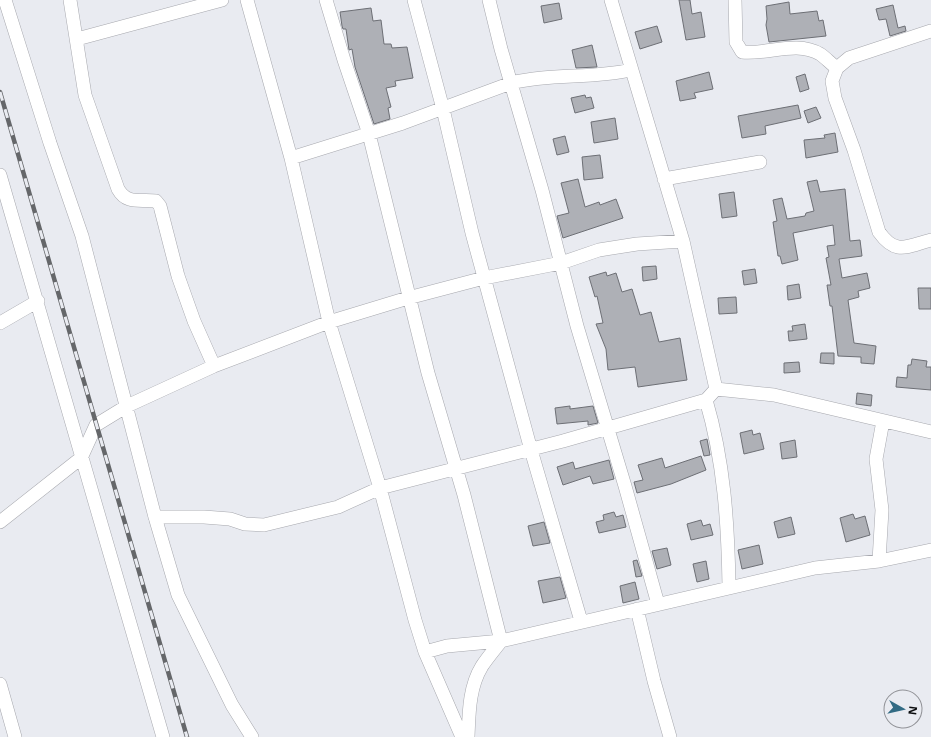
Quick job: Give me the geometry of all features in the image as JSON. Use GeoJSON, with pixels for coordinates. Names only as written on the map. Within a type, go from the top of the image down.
{"type":"FeatureCollection","features":[{"type":"Feature","properties":{"kind":"street"},"geometry":{"type":"LineString","coordinates":[[5,0],[50,143],[82,236],[155,517],[178,595],[232,705],[252,737]]}},
{"type":"Feature","properties":{"kind":"street"},"geometry":{"type":"LineString","coordinates":[[70,0],[85,95],[118,189],[122,196],[128,200],[156,201],[160,206],[178,276],[194,321],[214,366]]}},
{"type":"Feature","properties":{"kind":"street"},"geometry":{"type":"LineString","coordinates":[[77,39],[222,0]]}},
{"type":"Feature","properties":{"kind":"street"},"geometry":{"type":"LineString","coordinates":[[247,0],[291,158],[329,322],[380,488],[425,652],[462,737]]}},
{"type":"Feature","properties":{"kind":"street"},"geometry":{"type":"LineString","coordinates":[[326,0],[369,134],[408,298],[465,501],[501,641]]}},
{"type":"Feature","properties":{"kind":"street"},"geometry":{"type":"LineString","coordinates":[[414,0],[443,109],[484,278],[531,450],[581,621]]}},
{"type":"Feature","properties":{"kind":"street"},"geometry":{"type":"LineString","coordinates":[[490,0],[501,49],[512,83],[561,263],[658,604]]}},
{"type":"Feature","properties":{"kind":"street"},"geometry":{"type":"LineString","coordinates":[[611,0],[683,242],[716,389]]}},
{"type":"Feature","properties":{"kind":"street"},"geometry":{"type":"LineString","coordinates":[[735,0],[736,42],[742,52],[752,53],[800,48],[819,53],[837,68]]}},
{"type":"Feature","properties":{"kind":"street"},"geometry":{"type":"LineString","coordinates":[[931,31],[849,58],[837,68],[832,81],[835,98],[854,150],[879,232],[887,243],[898,247],[931,240]]}},
{"type":"Feature","properties":{"kind":"street"},"geometry":{"type":"LineString","coordinates":[[291,158],[443,109],[512,83],[528,79],[576,75],[610,75],[631,70]]}},
{"type":"Feature","properties":{"kind":"street"},"geometry":{"type":"LineString","coordinates":[[664,178],[760,162]]}},
{"type":"Feature","properties":{"kind":"street"},"geometry":{"type":"LineString","coordinates":[[0,175],[38,301],[81,458],[162,737]]}},
{"type":"Feature","properties":{"kind":"street"},"geometry":{"type":"LineString","coordinates":[[0,522],[81,458],[96,425],[127,406],[214,366],[329,322],[408,298],[484,278],[561,263],[607,249],[637,244],[683,242]]}},
{"type":"Feature","properties":{"kind":"street"},"geometry":{"type":"LineString","coordinates":[[0,323],[38,301]]}},
{"type":"Feature","properties":{"kind":"street"},"geometry":{"type":"LineString","coordinates":[[155,517],[204,517],[230,519],[245,524],[264,525],[338,507],[380,488],[531,450],[706,400],[716,389]]}},
{"type":"Feature","properties":{"kind":"street"},"geometry":{"type":"LineString","coordinates":[[716,389],[774,395],[931,432]]}},
{"type":"Feature","properties":{"kind":"street"},"geometry":{"type":"LineString","coordinates":[[706,400],[714,428],[725,498],[729,586]]}},
{"type":"Feature","properties":{"kind":"street"},"geometry":{"type":"LineString","coordinates":[[879,561],[882,510],[876,459],[882,421]]}},
{"type":"Feature","properties":{"kind":"street"},"geometry":{"type":"LineString","coordinates":[[425,652],[447,646],[501,641],[729,586],[815,568],[879,561],[931,550]]}},
{"type":"Feature","properties":{"kind":"street"},"geometry":{"type":"LineString","coordinates":[[637,609],[654,681],[670,737]]}},
{"type":"Feature","properties":{"kind":"street"},"geometry":{"type":"LineString","coordinates":[[468,737],[469,708],[474,686],[481,667],[501,641]]}},
{"type":"Feature","properties":{"kind":"street"},"geometry":{"type":"LineString","coordinates":[[0,684],[15,737]]}},
{"type":"Feature","properties":{"kind":"building"},"geometry":{"type":"Polygon","coordinates":[[[679,0],[690,0],[692,14],[701,12],[705,37],[686,40],[679,0]]]}},
{"type":"Feature","properties":{"kind":"building"},"geometry":{"type":"Polygon","coordinates":[[[789,2],[790,14],[817,11],[819,21],[823,20],[826,36],[769,42],[766,25],[766,6],[789,2]]]}},
{"type":"Feature","properties":{"kind":"building"},"geometry":{"type":"Polygon","coordinates":[[[559,3],[562,19],[544,23],[541,6],[559,3]]]}},
{"type":"Feature","properties":{"kind":"building"},"geometry":{"type":"Polygon","coordinates":[[[893,5],[898,28],[905,26],[906,31],[890,36],[886,19],[879,20],[876,9],[893,5]]]}},
{"type":"Feature","properties":{"kind":"building"},"geometry":{"type":"Polygon","coordinates":[[[371,8],[373,21],[381,20],[384,44],[391,44],[392,48],[407,47],[413,78],[395,81],[396,86],[386,88],[391,107],[388,108],[390,119],[374,124],[355,67],[352,49],[349,50],[346,29],[343,29],[340,12],[371,8]]]}},
{"type":"Feature","properties":{"kind":"building"},"geometry":{"type":"Polygon","coordinates":[[[657,26],[662,42],[640,49],[635,32],[657,26]]]}},
{"type":"Feature","properties":{"kind":"building"},"geometry":{"type":"Polygon","coordinates":[[[592,45],[597,67],[576,68],[572,50],[592,45]]]}},
{"type":"Feature","properties":{"kind":"building"},"geometry":{"type":"Polygon","coordinates":[[[709,72],[713,89],[694,93],[696,98],[680,101],[676,81],[709,72]]]}},
{"type":"Feature","properties":{"kind":"building"},"geometry":{"type":"Polygon","coordinates":[[[805,74],[809,89],[800,92],[796,77],[805,74]]]}},
{"type":"Feature","properties":{"kind":"building"},"geometry":{"type":"Polygon","coordinates":[[[585,95],[586,98],[591,97],[594,108],[575,113],[571,98],[585,95]]]}},
{"type":"Feature","properties":{"kind":"building"},"geometry":{"type":"Polygon","coordinates":[[[798,105],[801,118],[765,126],[766,134],[742,138],[738,116],[798,105]]]}},
{"type":"Feature","properties":{"kind":"building"},"geometry":{"type":"Polygon","coordinates":[[[816,107],[821,118],[808,123],[804,111],[816,107]]]}},
{"type":"Feature","properties":{"kind":"building"},"geometry":{"type":"Polygon","coordinates":[[[615,118],[618,139],[594,143],[591,122],[615,118]]]}},
{"type":"Feature","properties":{"kind":"building"},"geometry":{"type":"Polygon","coordinates":[[[835,133],[838,152],[806,158],[804,140],[825,138],[824,135],[835,133]]]}},
{"type":"Feature","properties":{"kind":"building"},"geometry":{"type":"Polygon","coordinates":[[[565,136],[569,152],[557,155],[553,139],[565,136]]]}},
{"type":"Feature","properties":{"kind":"building"},"geometry":{"type":"Polygon","coordinates":[[[600,155],[603,178],[584,180],[582,157],[600,155]]]}},
{"type":"Feature","properties":{"kind":"building"},"geometry":{"type":"Polygon","coordinates":[[[578,179],[585,207],[599,202],[600,205],[616,199],[623,218],[563,238],[557,216],[569,213],[561,183],[578,179]]]}},
{"type":"Feature","properties":{"kind":"building"},"geometry":{"type":"Polygon","coordinates":[[[817,180],[820,192],[845,189],[850,241],[860,240],[862,256],[839,259],[842,278],[867,273],[870,288],[858,291],[859,297],[848,300],[854,343],[876,346],[874,364],[861,363],[861,357],[838,356],[832,306],[830,306],[827,285],[831,285],[826,258],[829,257],[827,246],[835,245],[833,225],[793,233],[798,260],[782,264],[780,256],[778,256],[773,222],[777,221],[773,200],[782,198],[787,219],[805,216],[806,213],[814,211],[807,182],[817,180]]]}},
{"type":"Feature","properties":{"kind":"building"},"geometry":{"type":"Polygon","coordinates":[[[734,192],[737,216],[722,218],[719,194],[734,192]]]}},
{"type":"Feature","properties":{"kind":"building"},"geometry":{"type":"Polygon","coordinates":[[[656,266],[657,279],[643,281],[642,267],[656,266]]]}},
{"type":"Feature","properties":{"kind":"building"},"geometry":{"type":"Polygon","coordinates":[[[755,269],[757,283],[744,285],[742,271],[755,269]]]}},
{"type":"Feature","properties":{"kind":"building"},"geometry":{"type":"Polygon","coordinates":[[[606,272],[607,276],[616,273],[622,292],[632,289],[640,315],[651,312],[659,342],[680,338],[687,380],[638,387],[635,367],[608,370],[606,349],[596,324],[603,323],[597,296],[595,297],[589,277],[606,272]]]}},
{"type":"Feature","properties":{"kind":"building"},"geometry":{"type":"Polygon","coordinates":[[[799,284],[801,298],[788,300],[787,286],[799,284]]]}},
{"type":"Feature","properties":{"kind":"building"},"geometry":{"type":"Polygon","coordinates":[[[918,288],[931,288],[931,309],[919,309],[918,288]]]}},
{"type":"Feature","properties":{"kind":"building"},"geometry":{"type":"Polygon","coordinates":[[[736,297],[737,313],[719,314],[718,298],[736,297]]]}},
{"type":"Feature","properties":{"kind":"building"},"geometry":{"type":"Polygon","coordinates":[[[805,324],[807,339],[789,341],[788,331],[793,331],[792,326],[805,324]]]}},
{"type":"Feature","properties":{"kind":"building"},"geometry":{"type":"Polygon","coordinates":[[[821,353],[834,353],[834,364],[820,363],[821,353]]]}},
{"type":"Feature","properties":{"kind":"building"},"geometry":{"type":"Polygon","coordinates":[[[912,359],[927,361],[926,367],[931,367],[931,390],[896,387],[897,377],[907,378],[908,365],[911,365],[912,359]]]}},
{"type":"Feature","properties":{"kind":"building"},"geometry":{"type":"Polygon","coordinates":[[[799,362],[800,372],[784,373],[784,363],[799,362]]]}},
{"type":"Feature","properties":{"kind":"building"},"geometry":{"type":"Polygon","coordinates":[[[857,393],[872,395],[871,406],[856,404],[857,393]]]}},
{"type":"Feature","properties":{"kind":"building"},"geometry":{"type":"Polygon","coordinates":[[[570,406],[570,409],[593,406],[598,423],[588,425],[588,421],[557,424],[555,408],[570,406]]]}},
{"type":"Feature","properties":{"kind":"building"},"geometry":{"type":"Polygon","coordinates":[[[752,430],[753,435],[760,433],[764,449],[744,454],[740,433],[752,430]]]}},
{"type":"Feature","properties":{"kind":"building"},"geometry":{"type":"Polygon","coordinates":[[[707,439],[710,455],[704,456],[700,441],[707,439]]]}},
{"type":"Feature","properties":{"kind":"building"},"geometry":{"type":"Polygon","coordinates":[[[795,440],[797,457],[782,459],[780,443],[795,440]]]}},
{"type":"Feature","properties":{"kind":"building"},"geometry":{"type":"Polygon","coordinates":[[[701,456],[706,470],[671,484],[637,493],[634,482],[643,480],[638,465],[662,458],[665,468],[701,456]]]}},
{"type":"Feature","properties":{"kind":"building"},"geometry":{"type":"Polygon","coordinates":[[[609,460],[614,479],[593,484],[590,476],[563,485],[557,467],[573,462],[575,469],[609,460]]]}},
{"type":"Feature","properties":{"kind":"building"},"geometry":{"type":"Polygon","coordinates":[[[614,512],[616,517],[623,515],[626,527],[599,533],[596,522],[604,520],[603,515],[614,512]]]}},
{"type":"Feature","properties":{"kind":"building"},"geometry":{"type":"Polygon","coordinates":[[[853,514],[855,519],[865,516],[870,535],[846,542],[840,518],[853,514]]]}},
{"type":"Feature","properties":{"kind":"building"},"geometry":{"type":"Polygon","coordinates":[[[791,517],[795,534],[778,538],[774,522],[791,517]]]}},
{"type":"Feature","properties":{"kind":"building"},"geometry":{"type":"Polygon","coordinates":[[[701,520],[703,526],[710,524],[713,535],[691,540],[687,524],[701,520]]]}},
{"type":"Feature","properties":{"kind":"building"},"geometry":{"type":"Polygon","coordinates":[[[544,522],[550,543],[533,546],[528,526],[544,522]]]}},
{"type":"Feature","properties":{"kind":"building"},"geometry":{"type":"Polygon","coordinates":[[[759,545],[763,564],[742,569],[738,550],[759,545]]]}},
{"type":"Feature","properties":{"kind":"building"},"geometry":{"type":"Polygon","coordinates":[[[667,548],[671,565],[657,569],[652,551],[667,548]]]}},
{"type":"Feature","properties":{"kind":"building"},"geometry":{"type":"Polygon","coordinates":[[[637,560],[642,576],[636,577],[633,561],[637,560]]]}},
{"type":"Feature","properties":{"kind":"building"},"geometry":{"type":"Polygon","coordinates":[[[706,561],[709,579],[697,582],[693,564],[706,561]]]}},
{"type":"Feature","properties":{"kind":"building"},"geometry":{"type":"Polygon","coordinates":[[[560,577],[566,598],[543,603],[538,581],[560,577]]]}},
{"type":"Feature","properties":{"kind":"building"},"geometry":{"type":"Polygon","coordinates":[[[635,582],[639,599],[623,603],[620,586],[635,582]]]}},
{"type":"Feature","properties":{"kind":"railway"},"geometry":{"type":"LineString","coordinates":[[0,92],[187,737]]}}]}
